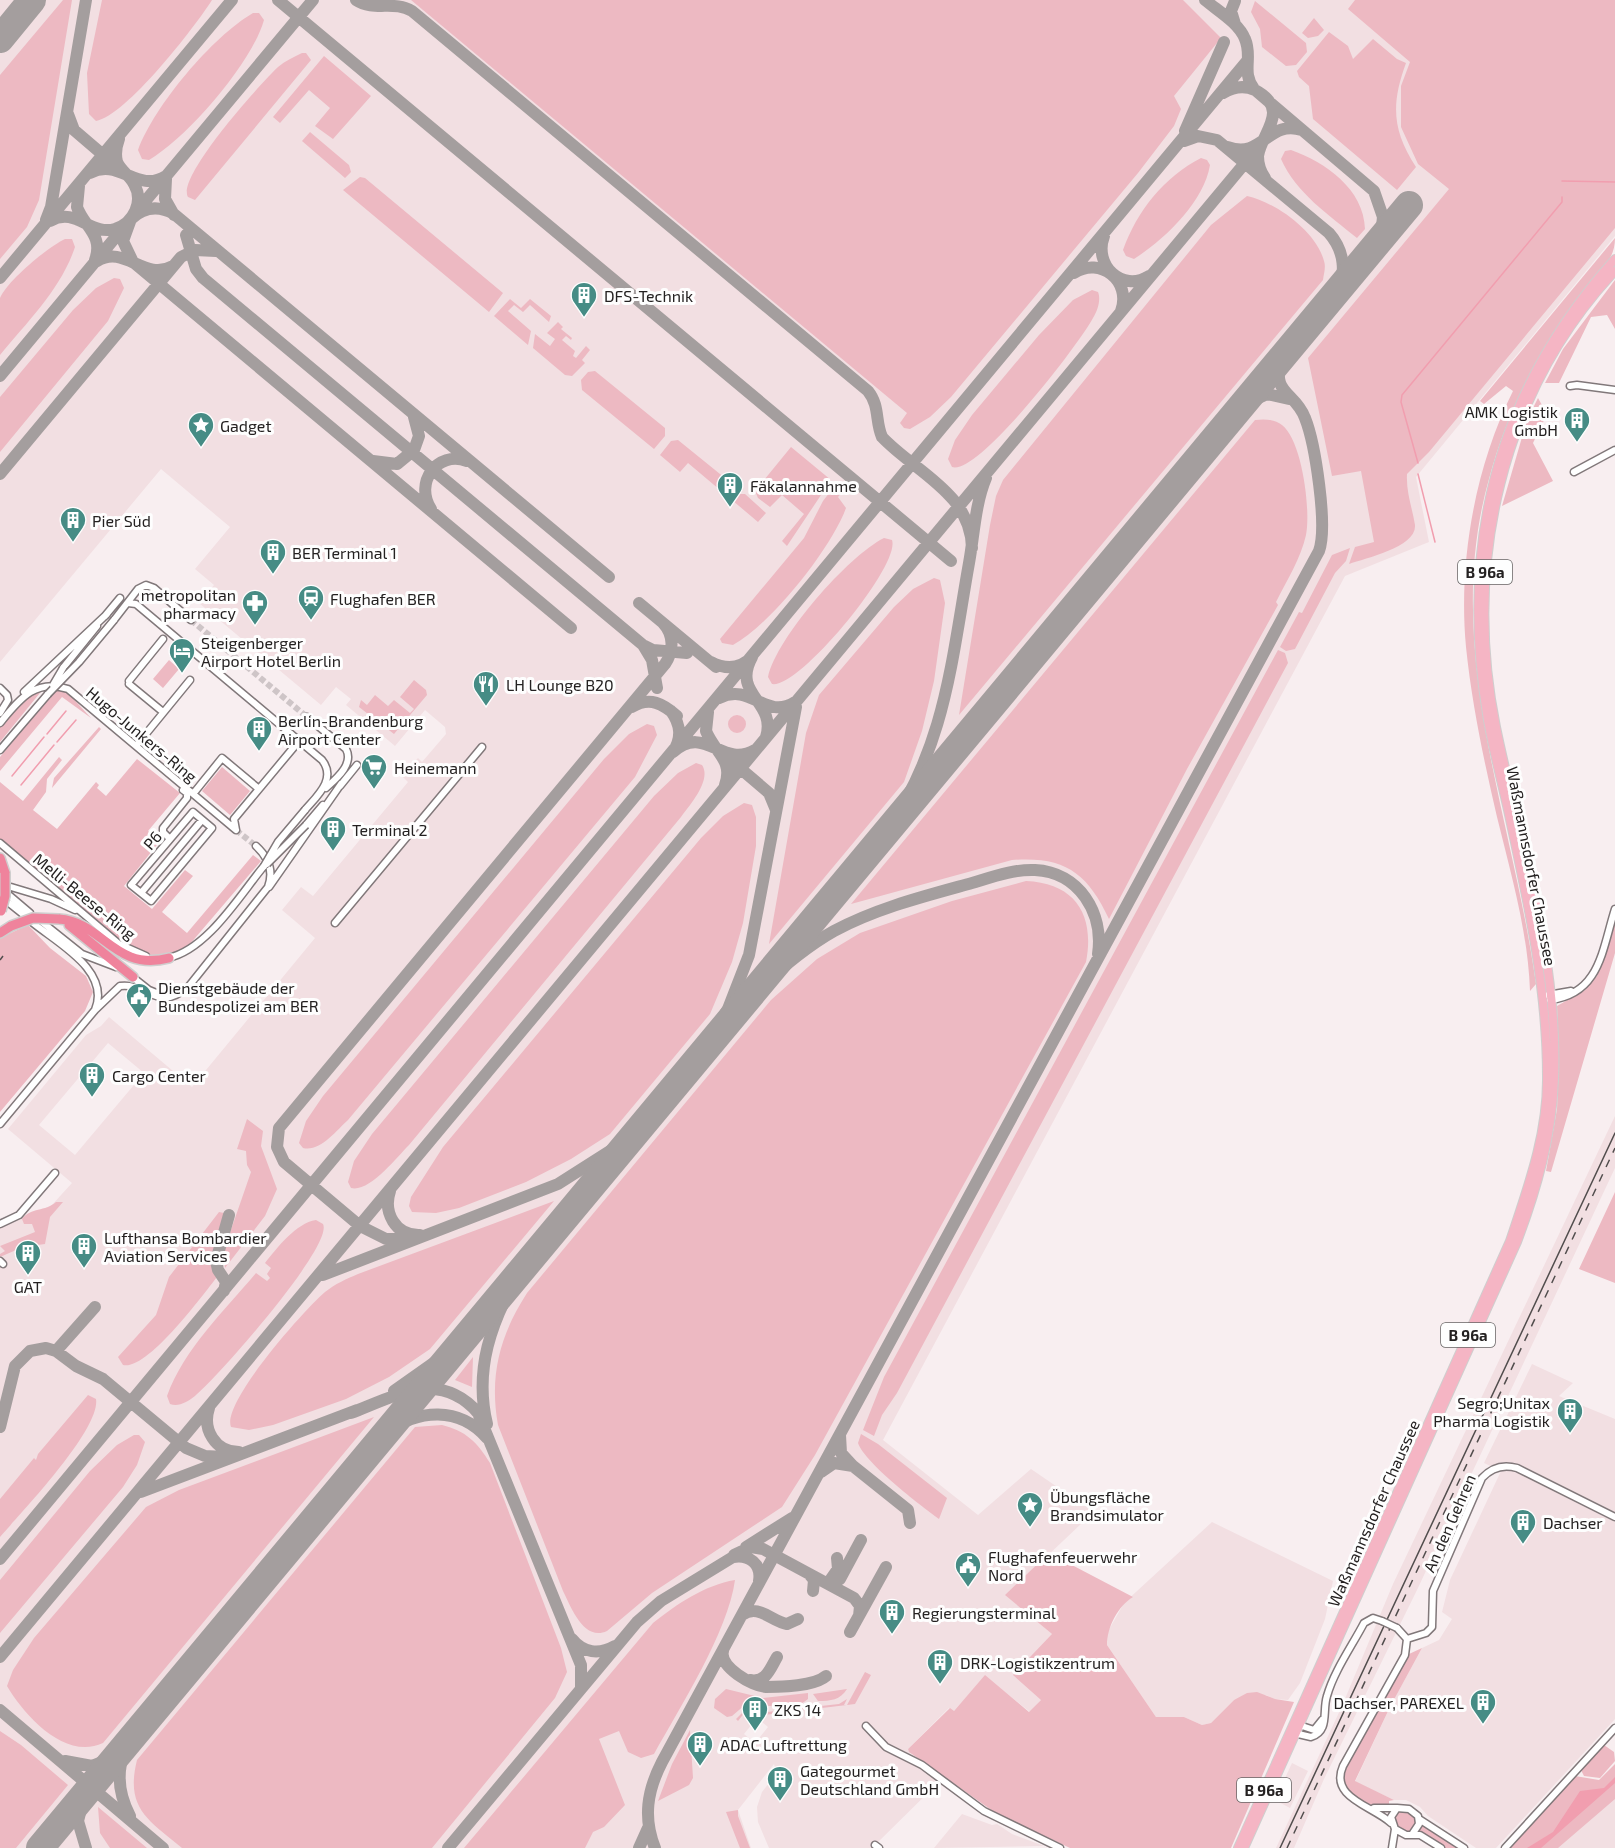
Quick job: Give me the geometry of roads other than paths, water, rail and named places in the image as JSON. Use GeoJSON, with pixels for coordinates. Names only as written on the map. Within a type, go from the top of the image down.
{"type":"FeatureCollection","features":[{"type":"Feature","properties":{"kind":"highway"},"geometry":{"type":"LineString","coordinates":[[0,858],[6,892],[0,911]]}},
{"type":"Feature","properties":{"kind":"highway"},"geometry":{"type":"LineString","coordinates":[[0,933],[11,926],[33,918],[59,919],[76,923],[115,950],[131,957],[154,961],[169,958]]}},
{"type":"Feature","properties":{"kind":"highway"},"geometry":{"type":"LineString","coordinates":[[59,919],[84,935],[133,977]]}},
{"type":"Feature","properties":{"kind":"main road","name":"Waßmannsdorfer Chaussee"},"geometry":{"type":"LineString","coordinates":[[1547,998],[1487,715],[1478,645],[1477,587],[1483,525],[1494,477],[1509,429],[1529,383],[1558,332],[1615,259]]}},
{"type":"Feature","properties":{"kind":"main road","name":"Waßmannsdorfer Chaussee"},"geometry":{"type":"LineString","coordinates":[[1238,1848],[1434,1430],[1532,1202],[1544,1160],[1552,1106],[1554,1071],[1547,998],[1535,902],[1494,715],[1485,644],[1485,569],[1491,520],[1502,473],[1521,417],[1557,346],[1577,316],[1615,270]]}},
{"type":"Feature","properties":{"kind":"main road","name":"Waßmannsdorfer Chaussee"},"geometry":{"type":"LineString","coordinates":[[1244,1848],[1295,1728]]}},
{"type":"Feature","properties":{"kind":"street"},"geometry":{"type":"LineString","coordinates":[[1570,386],[1615,390]]}},
{"type":"Feature","properties":{"kind":"street"},"geometry":{"type":"LineString","coordinates":[[1574,472],[1615,450]]}},
{"type":"Feature","properties":{"kind":"street"},"geometry":{"type":"LineString","coordinates":[[0,750],[79,662],[140,588],[149,585],[191,620]]}},
{"type":"Feature","properties":{"kind":"street"},"geometry":{"type":"LineString","coordinates":[[48,694],[63,668],[120,598]]}},
{"type":"Feature","properties":{"kind":"street"},"geometry":{"type":"LineString","coordinates":[[126,606],[136,604],[322,760],[328,771],[325,787]]}},
{"type":"Feature","properties":{"kind":"street","name":"Hugo-Junkers-Ring"},"geometry":{"type":"LineString","coordinates":[[0,721],[40,674],[107,614]]}},
{"type":"Feature","properties":{"kind":"street"},"geometry":{"type":"LineString","coordinates":[[163,639],[129,683],[163,712]]}},
{"type":"Feature","properties":{"kind":"street"},"geometry":{"type":"LineString","coordinates":[[136,746],[190,680]]}},
{"type":"Feature","properties":{"kind":"street","name":"Hugo-Junkers-Ring"},"geometry":{"type":"LineString","coordinates":[[0,721],[28,692],[41,686],[68,689],[236,830],[234,819]]}},
{"type":"Feature","properties":{"kind":"street"},"geometry":{"type":"LineString","coordinates":[[0,688],[7,695],[8,700],[0,713]]}},
{"type":"Feature","properties":{"kind":"street"},"geometry":{"type":"LineString","coordinates":[[169,958],[198,944],[264,866],[279,842],[317,796],[347,764],[349,756],[346,749],[307,717]]}},
{"type":"Feature","properties":{"kind":"street"},"geometry":{"type":"LineString","coordinates":[[220,818],[234,819],[243,804],[259,789],[294,747]]}},
{"type":"Feature","properties":{"kind":"street"},"geometry":{"type":"LineString","coordinates":[[335,923],[482,747]]}},
{"type":"Feature","properties":{"kind":"street"},"geometry":{"type":"LineString","coordinates":[[193,794],[222,758],[259,789]]}},
{"type":"Feature","properties":{"kind":"street"},"geometry":{"type":"LineString","coordinates":[[264,866],[295,839],[357,765]]}},
{"type":"Feature","properties":{"kind":"street"},"geometry":{"type":"LineString","coordinates":[[172,836],[163,832],[163,828],[187,796],[176,780]]}},
{"type":"Feature","properties":{"kind":"street"},"geometry":{"type":"LineString","coordinates":[[0,1124],[95,1010],[120,986],[134,986],[153,997],[168,997],[186,989],[199,976],[266,891],[341,784]]}},
{"type":"Feature","properties":{"kind":"street"},"geometry":{"type":"LineString","coordinates":[[172,836],[170,823],[187,802],[193,799],[205,804]]}},
{"type":"Feature","properties":{"kind":"street","name":"P6"},"geometry":{"type":"LineString","coordinates":[[193,812],[202,820],[141,893],[131,885],[172,836],[193,812]]}},
{"type":"Feature","properties":{"kind":"street"},"geometry":{"type":"LineString","coordinates":[[141,893],[151,901],[192,853],[212,828],[202,820]]}},
{"type":"Feature","properties":{"kind":"street","name":"Melli-Beese-Ring"},"geometry":{"type":"LineString","coordinates":[[0,843],[131,951],[149,957],[169,958]]}},
{"type":"Feature","properties":{"kind":"street"},"geometry":{"type":"LineString","coordinates":[[256,846],[265,856],[270,868],[270,880],[266,891]]}},
{"type":"Feature","properties":{"kind":"street"},"geometry":{"type":"LineString","coordinates":[[6,892],[64,904],[91,920]]}},
{"type":"Feature","properties":{"kind":"street"},"geometry":{"type":"LineString","coordinates":[[6,892],[27,914]]}},
{"type":"Feature","properties":{"kind":"street"},"geometry":{"type":"LineString","coordinates":[[1547,998],[1570,995],[1584,987],[1595,973],[1615,909]]}},
{"type":"Feature","properties":{"kind":"street"},"geometry":{"type":"LineString","coordinates":[[42,922],[81,954],[108,963],[133,977],[149,990],[168,997]]}},
{"type":"Feature","properties":{"kind":"street"},"geometry":{"type":"LineString","coordinates":[[33,923],[95,977],[99,990],[95,1010]]}},
{"type":"Feature","properties":{"kind":"street"},"geometry":{"type":"LineString","coordinates":[[0,1224],[19,1215],[55,1173]]}},
{"type":"Feature","properties":{"kind":"street","name":"An den Gehren"},"geometry":{"type":"LineString","coordinates":[[1407,1639],[1426,1633],[1432,1627],[1432,1598],[1436,1583],[1482,1478],[1493,1468],[1508,1466],[1517,1468],[1615,1517]]}},
{"type":"Feature","properties":{"kind":"street"},"geometry":{"type":"LineString","coordinates":[[1295,1728],[1314,1730],[1324,1717],[1330,1687],[1365,1623],[1373,1618],[1396,1628],[1407,1639],[1405,1655],[1340,1773],[1340,1782],[1344,1792],[1372,1808],[1393,1826],[1442,1848]]}},
{"type":"Feature","properties":{"kind":"street"},"geometry":{"type":"LineString","coordinates":[[866,1726],[886,1747],[922,1765],[984,1811],[1060,1848]]}},
{"type":"Feature","properties":{"kind":"street"},"geometry":{"type":"LineString","coordinates":[[1505,1848],[1615,1728]]}},
{"type":"Feature","properties":{"kind":"street"},"geometry":{"type":"LineString","coordinates":[[1372,1808],[1410,1809],[1419,1819],[1464,1848]]}},
{"type":"Feature","properties":{"kind":"street"},"geometry":{"type":"LineString","coordinates":[[1393,1845],[1393,1826],[1397,1808]]}},
{"type":"Feature","properties":{"kind":"street"},"geometry":{"type":"LineString","coordinates":[[1393,1845],[1410,1834],[1419,1824],[1419,1819]]}},
{"type":"Feature","properties":{"kind":"waterway"},"geometry":{"type":"LineString","coordinates":[[1562,181],[1615,182]]}},
{"type":"Feature","properties":{"kind":"waterway"},"geometry":{"type":"LineString","coordinates":[[1418,463],[1401,402],[1402,395],[1562,202],[1562,197]]}},
{"type":"Feature","properties":{"kind":"waterway"},"geometry":{"type":"LineString","coordinates":[[1418,474],[1435,542]]}},
{"type":"Feature","properties":{"kind":"waterway"},"geometry":{"type":"LineString","coordinates":[[47,734],[66,711]]}},
{"type":"Feature","properties":{"kind":"waterway"},"geometry":{"type":"LineString","coordinates":[[57,742],[76,720]]}},
{"type":"Feature","properties":{"kind":"waterway"},"geometry":{"type":"LineString","coordinates":[[12,776],[44,737]]}},
{"type":"Feature","properties":{"kind":"waterway"},"geometry":{"type":"LineString","coordinates":[[21,785],[54,745]]}},
{"type":"Feature","properties":{"kind":"tunnel"},"geometry":{"type":"LineString","coordinates":[[191,620],[307,717]]}},
{"type":"Feature","properties":{"kind":"tunnel"},"geometry":{"type":"LineString","coordinates":[[236,830],[256,846]]}},
{"type":"Feature","properties":{"kind":"tram line"},"geometry":{"type":"LineString","coordinates":[[1280,1848],[1615,1133]]}},
{"type":"Feature","properties":{"kind":"railway"},"geometry":{"type":"LineString","coordinates":[[0,960],[3,956]]}},
{"type":"Feature","properties":{"kind":"railway"},"geometry":{"type":"LineString","coordinates":[[1287,1848],[1615,1148]]}},
{"type":"Feature","properties":{"kind":"place","name":"DFS-Technik"},"geometry":{"type":"Point","coordinates":[584,318]}},
{"type":"Feature","properties":{"kind":"place","name":"AMK Logistik GmbH"},"geometry":{"type":"Point","coordinates":[1577,443]}},
{"type":"Feature","properties":{"kind":"place","name":"Gadget"},"geometry":{"type":"Point","coordinates":[201,448]}},
{"type":"Feature","properties":{"kind":"place","name":"Fäkalannahme"},"geometry":{"type":"Point","coordinates":[730,508]}},
{"type":"Feature","properties":{"kind":"place","name":"Pier Süd"},"geometry":{"type":"Point","coordinates":[73,543]}},
{"type":"Feature","properties":{"kind":"place","name":"BER Terminal 1"},"geometry":{"type":"Point","coordinates":[273,575]}},
{"type":"Feature","properties":{"kind":"place","name":"Flughafen BER"},"geometry":{"type":"Point","coordinates":[311,621]}},
{"type":"Feature","properties":{"kind":"place","name":"metropolitan pharmacy"},"geometry":{"type":"Point","coordinates":[255,626]}},
{"type":"Feature","properties":{"kind":"place","name":"Steigenberger Airport Hotel Berlin"},"geometry":{"type":"Point","coordinates":[182,674]}},
{"type":"Feature","properties":{"kind":"place","name":"LH Lounge B20"},"geometry":{"type":"Point","coordinates":[486,707]}},
{"type":"Feature","properties":{"kind":"place","name":"Berlin-Brandenburg Airport Center"},"geometry":{"type":"Point","coordinates":[259,752]}},
{"type":"Feature","properties":{"kind":"place","name":"Heinemann"},"geometry":{"type":"Point","coordinates":[374,790]}},
{"type":"Feature","properties":{"kind":"place","name":"Terminal 2"},"geometry":{"type":"Point","coordinates":[333,852]}},
{"type":"Feature","properties":{"kind":"place","name":"Dienstgebäude der Bundespolizei am BER"},"geometry":{"type":"Point","coordinates":[139,1019]}},
{"type":"Feature","properties":{"kind":"place","name":"Cargo Center"},"geometry":{"type":"Point","coordinates":[92,1098]}},
{"type":"Feature","properties":{"kind":"place","name":"Lufthansa Bombardier Aviation Services"},"geometry":{"type":"Point","coordinates":[84,1269]}},
{"type":"Feature","properties":{"kind":"place","name":"GAT"},"geometry":{"type":"Point","coordinates":[28,1276]}},
{"type":"Feature","properties":{"kind":"place","name":"Segro;Unitax Pharma Logistik"},"geometry":{"type":"Point","coordinates":[1570,1434]}},
{"type":"Feature","properties":{"kind":"place","name":"Übungsfläche Brandsimulator"},"geometry":{"type":"Point","coordinates":[1030,1528]}},
{"type":"Feature","properties":{"kind":"place","name":"Dachser"},"geometry":{"type":"Point","coordinates":[1523,1545]}},
{"type":"Feature","properties":{"kind":"place","name":"Flughafenfeuerwehr Nord"},"geometry":{"type":"Point","coordinates":[968,1588]}},
{"type":"Feature","properties":{"kind":"place","name":"Regierungsterminal"},"geometry":{"type":"Point","coordinates":[892,1635]}},
{"type":"Feature","properties":{"kind":"place","name":"DRK-Logistikzentrum"},"geometry":{"type":"Point","coordinates":[940,1685]}},
{"type":"Feature","properties":{"kind":"place","name":"Dachser, PAREXEL"},"geometry":{"type":"Point","coordinates":[1483,1725]}},
{"type":"Feature","properties":{"kind":"place","name":"ZKS 14"},"geometry":{"type":"Point","coordinates":[755,1732]}},
{"type":"Feature","properties":{"kind":"place","name":"ADAC Luftrettung"},"geometry":{"type":"Point","coordinates":[700,1767]}},
{"type":"Feature","properties":{"kind":"place","name":"Gategourmet Deutschland GmbH"},"geometry":{"type":"Point","coordinates":[780,1802]}}]}
